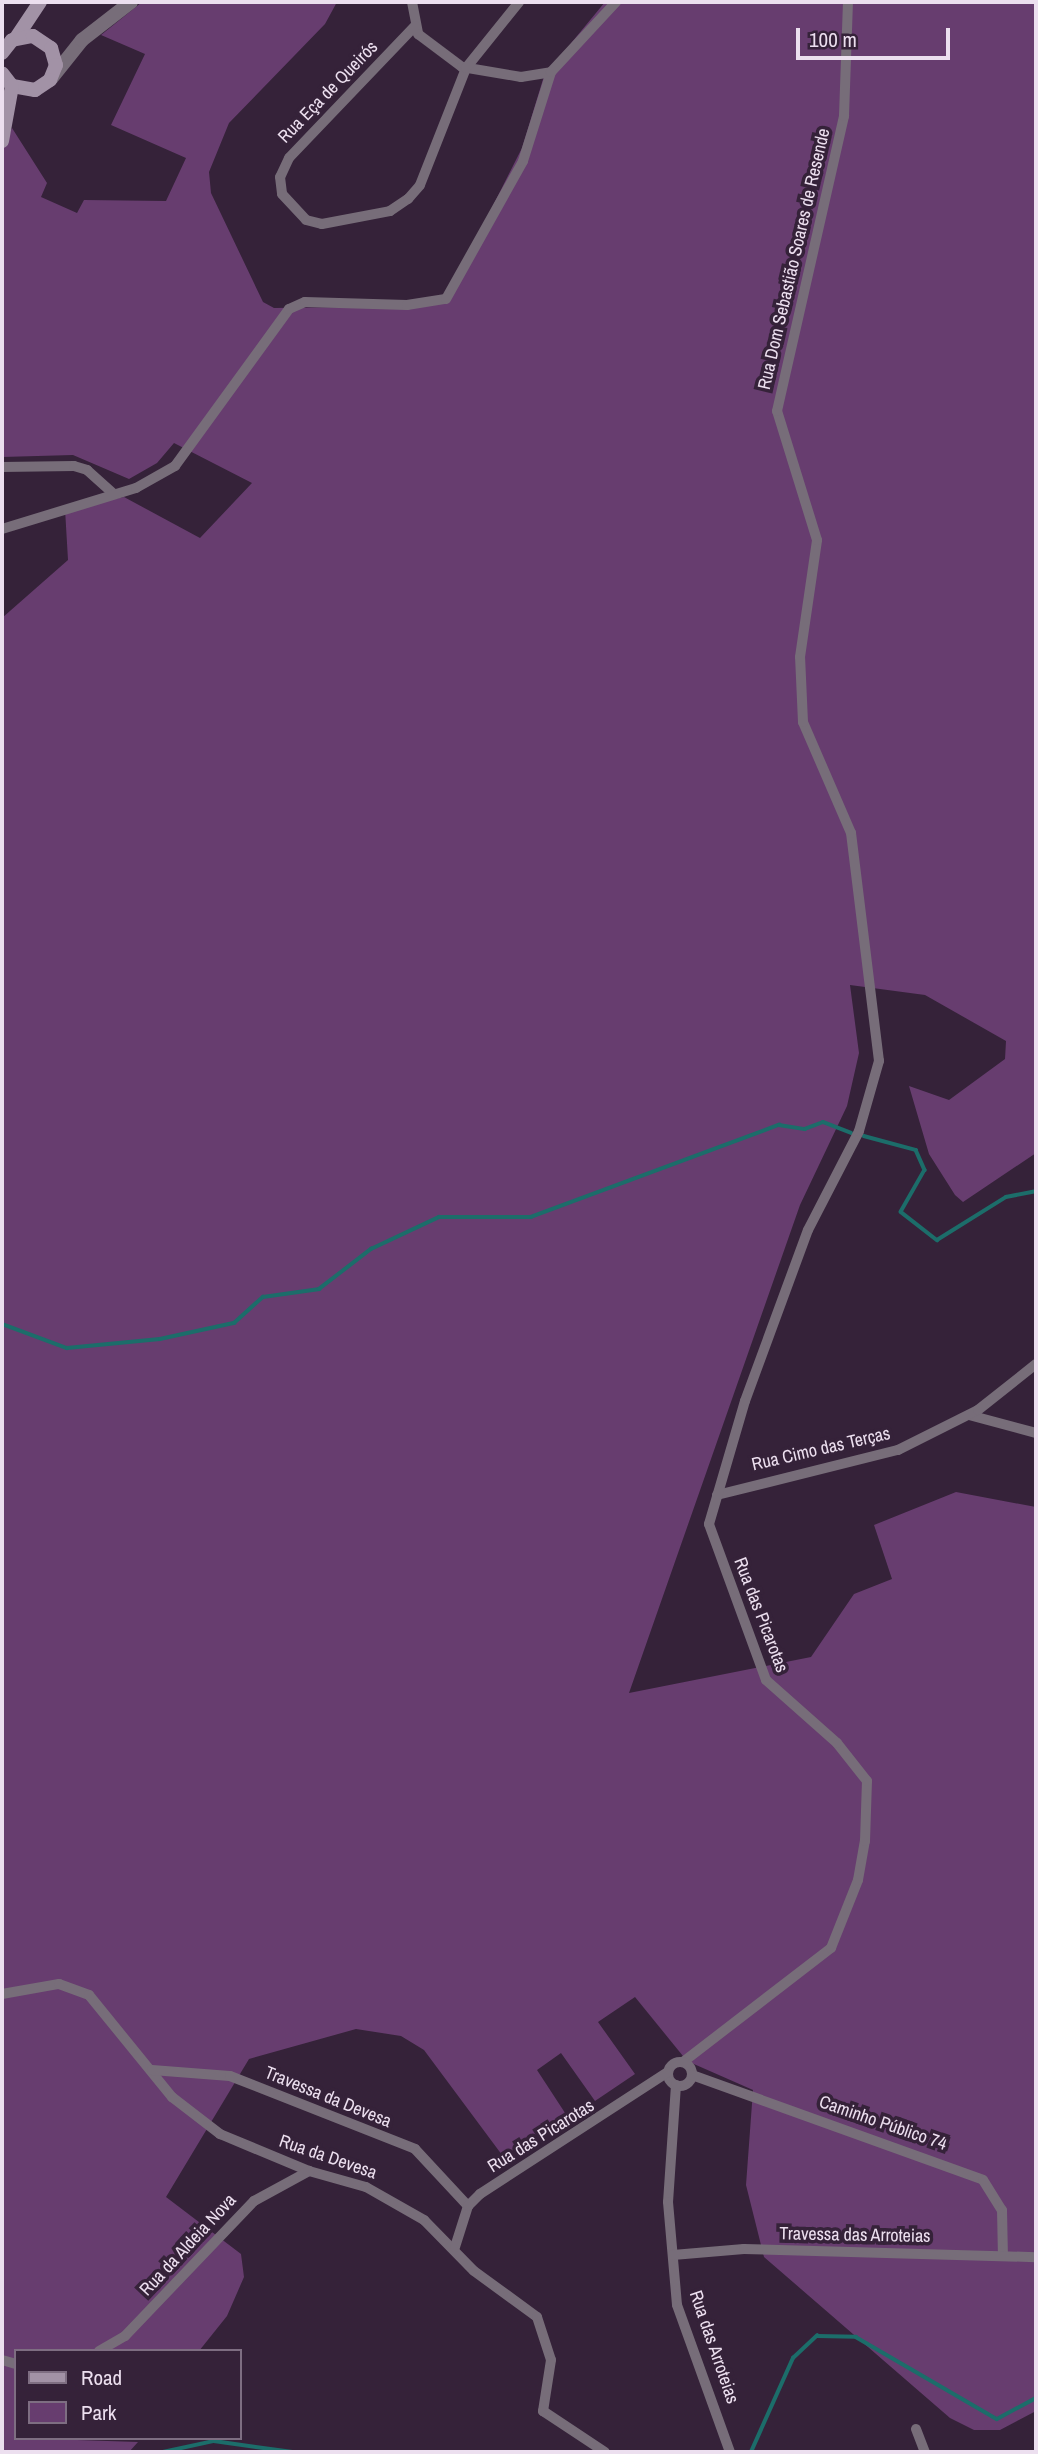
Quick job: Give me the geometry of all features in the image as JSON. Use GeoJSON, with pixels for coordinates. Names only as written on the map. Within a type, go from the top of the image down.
{"type":"FeatureCollection","features":[{"type":"Feature","properties":{"kind":"main road"},"geometry":{"type":"LineString","coordinates":[[2,53],[40,2]]}},
{"type":"Feature","properties":{"kind":"main road"},"geometry":{"type":"LineString","coordinates":[[2,141],[9,126],[35,90],[50,80],[56,65],[49,46],[40,2]]}},
{"type":"Feature","properties":{"kind":"main road"},"geometry":{"type":"LineString","coordinates":[[10,39],[49,46]]}},
{"type":"Feature","properties":{"kind":"main road"},"geometry":{"type":"LineString","coordinates":[[9,126],[5,79],[35,90]]}},
{"type":"Feature","properties":{"kind":"street"},"geometry":{"type":"LineString","coordinates":[[50,80],[82,40],[131,2]]}},
{"type":"Feature","properties":{"kind":"street"},"geometry":{"type":"LineString","coordinates":[[412,2],[415,26],[436,53],[466,68],[521,77],[551,72]]}},
{"type":"Feature","properties":{"kind":"street","name":"Rua Eça de Queirós"},"geometry":{"type":"LineString","coordinates":[[415,26],[289,158],[280,177],[291,211],[322,225],[390,211],[408,199],[420,185],[466,68],[519,2]]}},
{"type":"Feature","properties":{"kind":"street"},"geometry":{"type":"LineString","coordinates":[[2,529],[114,494],[175,466],[289,309],[305,302],[407,305],[446,299],[523,161],[551,72],[615,2]]}},
{"type":"Feature","properties":{"kind":"street","name":"Rua Dom Sebastião Soares de Resende"},"geometry":{"type":"LineString","coordinates":[[848,2],[844,117],[777,411],[817,540],[800,657],[803,722],[851,833],[876,1036],[876,1081],[859,1131]]}},
{"type":"Feature","properties":{"kind":"street"},"geometry":{"type":"LineString","coordinates":[[49,46],[82,40]]}},
{"type":"Feature","properties":{"kind":"street"},"geometry":{"type":"LineString","coordinates":[[2,467],[74,466],[102,479],[114,494]]}},
{"type":"Feature","properties":{"kind":"street","name":"Rua das Picarotas"},"geometry":{"type":"LineString","coordinates":[[468,2206],[683,2062],[831,1948],[858,1880],[865,1840],[867,1781],[859,1766],[778,1698],[751,1648],[709,1524],[808,1230],[859,1131]]}},
{"type":"Feature","properties":{"kind":"street","name":"Rua Cimo das Terças"},"geometry":{"type":"LineString","coordinates":[[717,1496],[898,1450],[969,1415],[1036,1364]]}},
{"type":"Feature","properties":{"kind":"street"},"geometry":{"type":"LineString","coordinates":[[969,1415],[1036,1433]]}},
{"type":"Feature","properties":{"kind":"street","name":"Rua da Devesa"},"geometry":{"type":"LineString","coordinates":[[2,1994],[59,1984],[89,1995],[172,2097],[220,2134],[309,2171],[394,2200],[455,2247],[474,2272],[537,2317],[551,2360],[543,2411],[605,2452]]}},
{"type":"Feature","properties":{"kind":"street"},"geometry":{"type":"LineString","coordinates":[[668,2072],[676,2085],[692,2075],[683,2062]]}},
{"type":"Feature","properties":{"kind":"street","name":"Travessa da Devesa"},"geometry":{"type":"LineString","coordinates":[[152,2070],[230,2076],[415,2149],[468,2206]]}},
{"type":"Feature","properties":{"kind":"street","name":"Caminho Público 74"},"geometry":{"type":"LineString","coordinates":[[692,2075],[983,2179],[1002,2210],[1003,2256]]}},
{"type":"Feature","properties":{"kind":"street","name":"Rua das Arroteias"},"geometry":{"type":"LineString","coordinates":[[676,2085],[668,2203],[677,2305],[730,2452]]}},
{"type":"Feature","properties":{"kind":"street","name":"Rua da Aldeia Nova"},"geometry":{"type":"LineString","coordinates":[[102,2349],[142,2319],[254,2201],[309,2171]]}},
{"type":"Feature","properties":{"kind":"street"},"geometry":{"type":"LineString","coordinates":[[455,2247],[468,2206]]}},
{"type":"Feature","properties":{"kind":"street","name":"Travessa das Arroteias"},"geometry":{"type":"LineString","coordinates":[[673,2255],[744,2249],[1036,2257]]}},
{"type":"Feature","properties":{"kind":"street"},"geometry":{"type":"LineString","coordinates":[[916,2429],[925,2452]]}},
{"type":"Feature","properties":{"kind":"green space"},"geometry":{"type":"Polygon","coordinates":[[[142,2],[337,2],[325,24],[229,123],[209,172],[211,193],[263,302],[274,308],[427,306],[450,291],[522,148],[544,76],[605,2],[1036,2],[1036,1153],[963,1202],[955,1195],[929,1154],[909,1086],[949,1100],[1005,1059],[1006,1041],[925,995],[850,985],[859,1053],[847,1106],[800,1205],[629,1693],[811,1657],[854,1594],[892,1579],[874,1525],[956,1492],[1036,1507],[1036,2411],[1000,2430],[974,2430],[950,2418],[764,2257],[746,2185],[753,2090],[687,2061],[635,1997],[598,2022],[635,2074],[595,2101],[561,2053],[537,2070],[569,2119],[505,2159],[424,2050],[401,2036],[356,2029],[249,2059],[166,2197],[241,2254],[244,2277],[227,2316],[201,2349],[14,2349],[14,2440],[138,2442],[129,2452],[2,2452],[2,618],[68,560],[65,509],[124,497],[200,538],[252,483],[174,443],[157,463],[129,479],[73,455],[2,457],[2,151],[12,128],[47,183],[41,197],[77,213],[84,200],[166,201],[186,158],[111,125],[145,54],[101,35],[142,2]]]}},
{"type":"Feature","properties":{"kind":"waterway"},"geometry":{"type":"LineString","coordinates":[[2,1324],[67,1348],[160,1339],[234,1323],[263,1297],[319,1289],[371,1249],[439,1217],[531,1217],[779,1125],[805,1129],[823,1122],[851,1133]]}},
{"type":"Feature","properties":{"kind":"waterway"},"geometry":{"type":"LineString","coordinates":[[864,1136],[916,1150],[925,1170],[901,1212],[937,1240],[1006,1197],[1036,1191]]}},
{"type":"Feature","properties":{"kind":"waterway"},"geometry":{"type":"LineString","coordinates":[[751,2452],[793,2358],[817,2336],[856,2337],[997,2419],[1036,2398]]}},
{"type":"Feature","properties":{"kind":"waterway"},"geometry":{"type":"LineString","coordinates":[[163,2452],[214,2441],[292,2452]]}}]}
